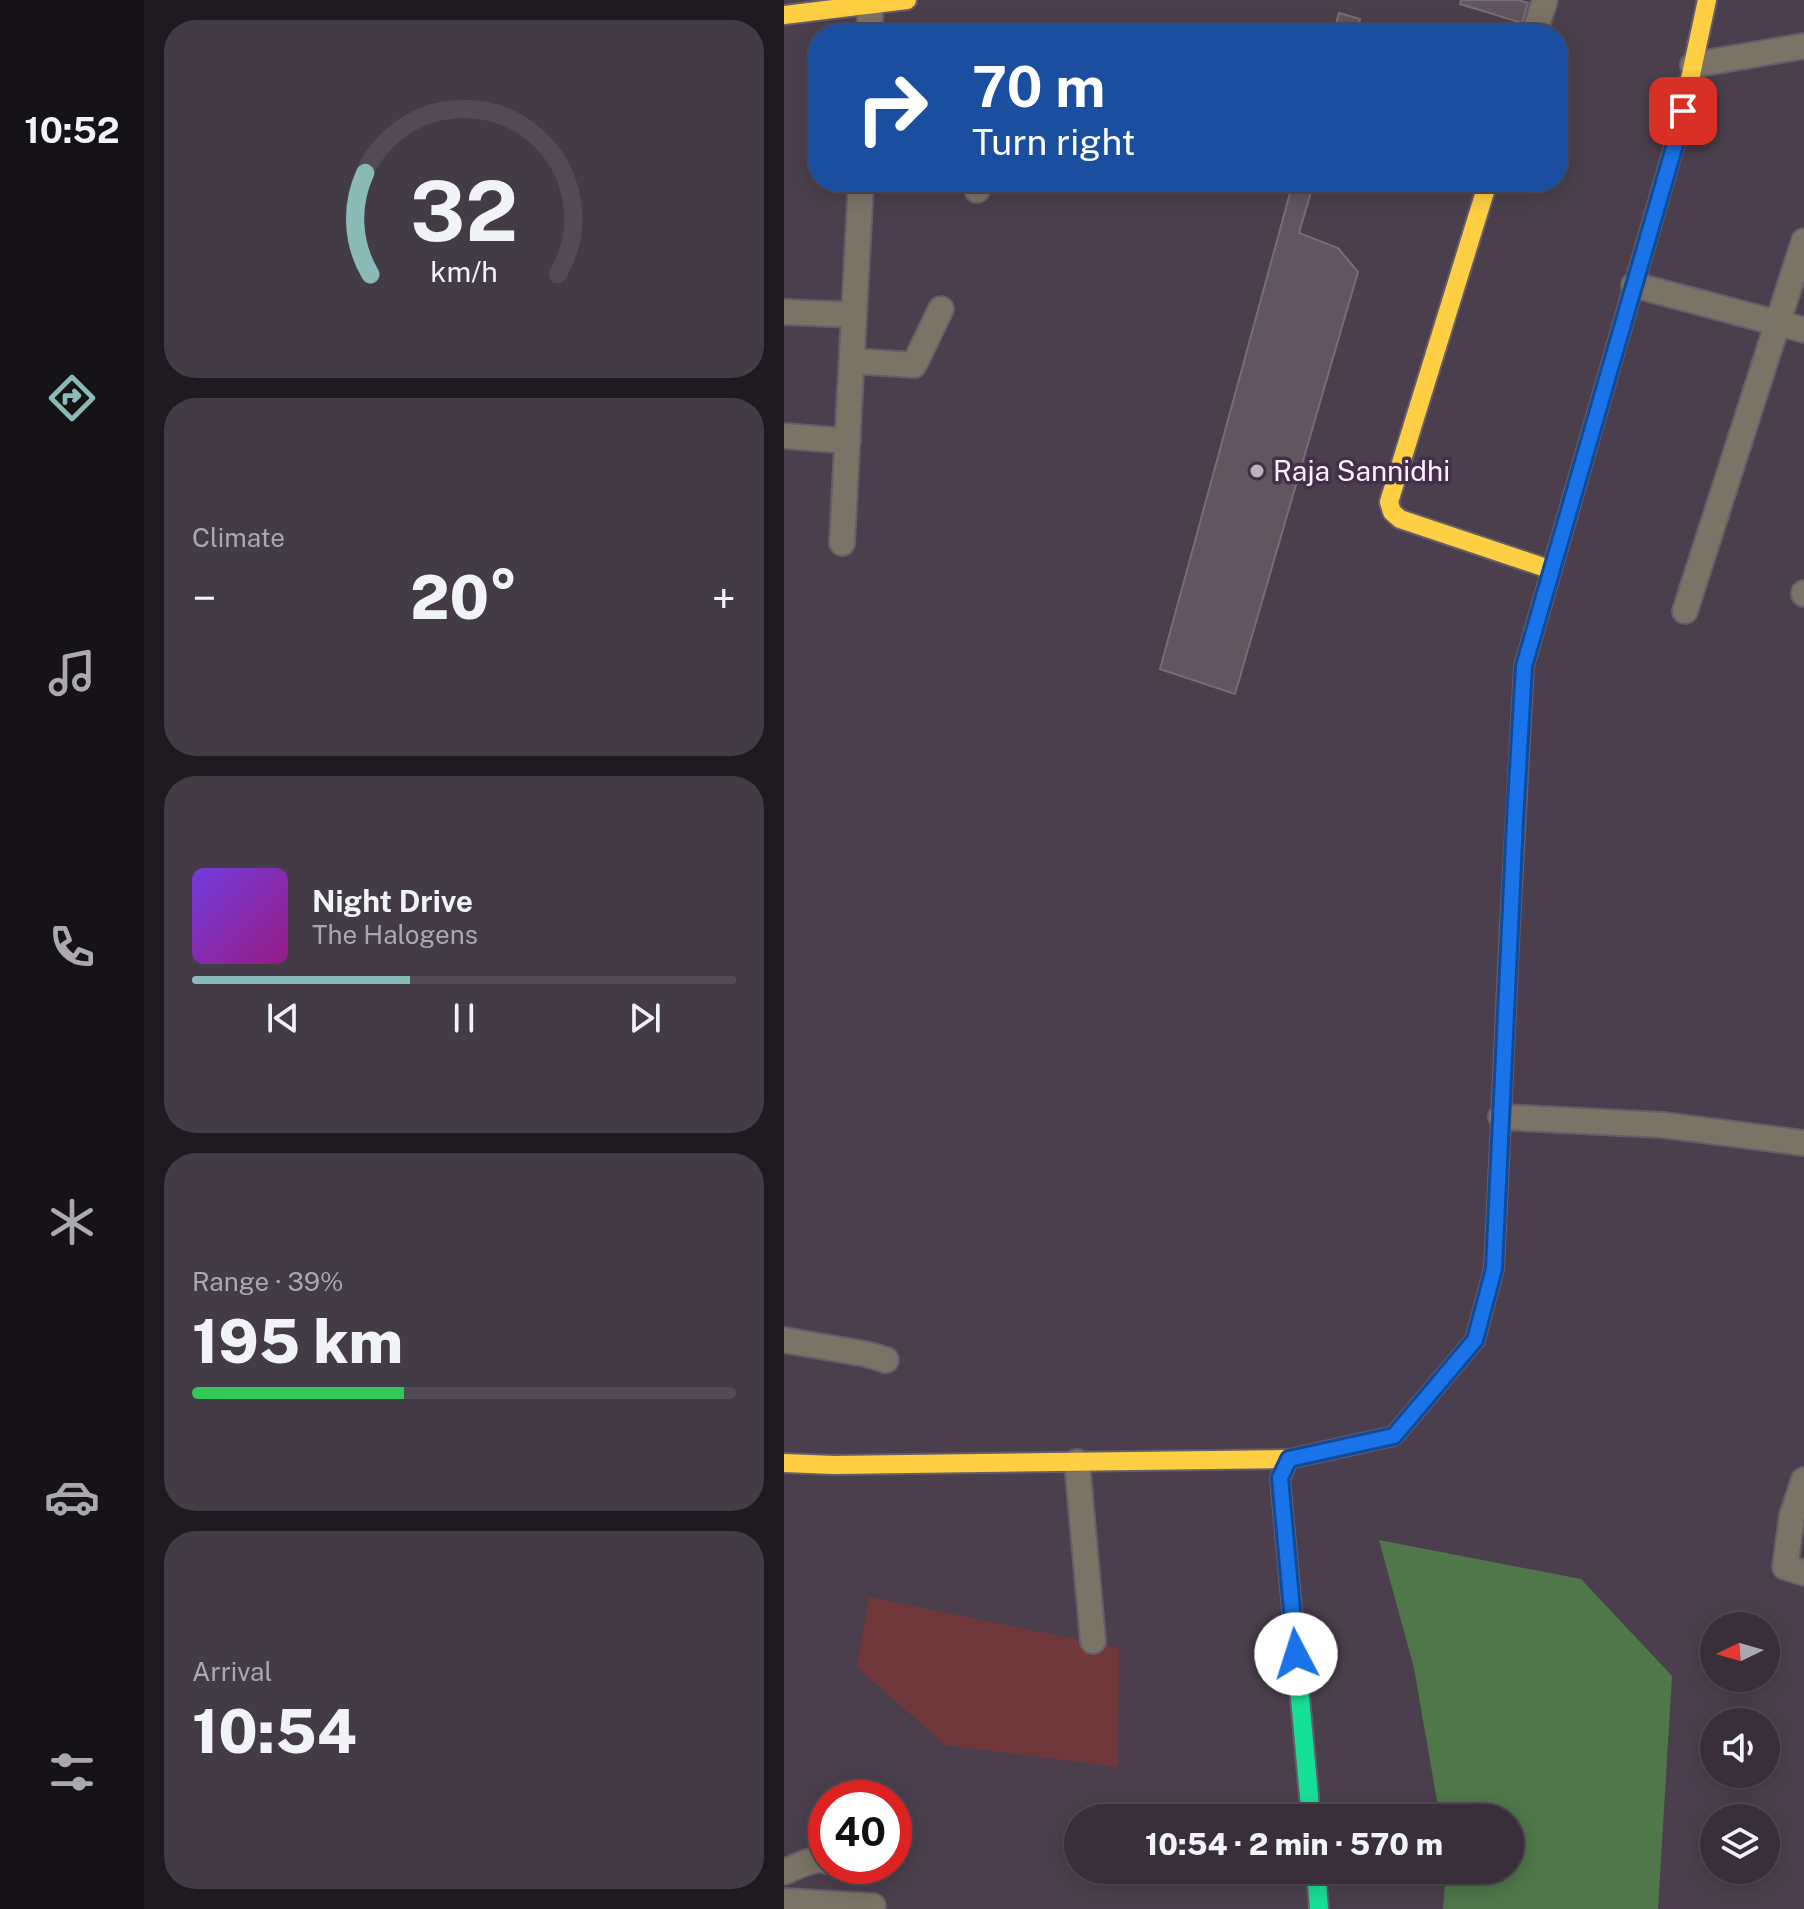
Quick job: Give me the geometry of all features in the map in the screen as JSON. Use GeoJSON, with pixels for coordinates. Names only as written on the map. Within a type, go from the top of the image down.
{"type":"FeatureCollection","features":[{"type":"Feature","properties":{"kind":"street"},"geometry":{"type":"LineString","coordinates":[[784,15],[907,0]]}},
{"type":"Feature","properties":{"kind":"street"},"geometry":{"type":"LineString","coordinates":[[1537,24],[1545,0]]}},
{"type":"Feature","properties":{"kind":"street"},"geometry":{"type":"LineString","coordinates":[[784,1463],[850,1465],[1289,1459],[1394,1436],[1475,1340],[1494,1269],[1524,666],[1678,134],[1707,0]]}},
{"type":"Feature","properties":{"kind":"street"},"geometry":{"type":"LineString","coordinates":[[870,24],[871,4]]}},
{"type":"Feature","properties":{"kind":"street"},"geometry":{"type":"LineString","coordinates":[[1693,65],[1804,46]]}},
{"type":"Feature","properties":{"kind":"street"},"geometry":{"type":"LineString","coordinates":[[842,543],[860,192]]}},
{"type":"Feature","properties":{"kind":"street"},"geometry":{"type":"LineString","coordinates":[[1485,192],[1389,502],[1390,510],[1400,519],[1552,570]]}},
{"type":"Feature","properties":{"kind":"street"},"geometry":{"type":"LineString","coordinates":[[1685,611],[1804,241]]}},
{"type":"Feature","properties":{"kind":"street"},"geometry":{"type":"LineString","coordinates":[[1634,285],[1804,330]]}},
{"type":"Feature","properties":{"kind":"street"},"geometry":{"type":"LineString","coordinates":[[852,361],[914,365],[941,309]]}},
{"type":"Feature","properties":{"kind":"street"},"geometry":{"type":"LineString","coordinates":[[784,312],[854,315]]}},
{"type":"Feature","properties":{"kind":"street"},"geometry":{"type":"LineString","coordinates":[[784,436],[848,441]]}},
{"type":"Feature","properties":{"kind":"street"},"geometry":{"type":"LineString","coordinates":[[1501,1117],[1663,1125],[1804,1143]]}},
{"type":"Feature","properties":{"kind":"street"},"geometry":{"type":"LineString","coordinates":[[784,1340],[886,1360]]}},
{"type":"Feature","properties":{"kind":"street"},"geometry":{"type":"LineString","coordinates":[[1289,1459],[1280,1478],[1310,1804]]}},
{"type":"Feature","properties":{"kind":"street"},"geometry":{"type":"LineString","coordinates":[[1077,1462],[1093,1641]]}},
{"type":"Feature","properties":{"kind":"street"},"geometry":{"type":"LineString","coordinates":[[1804,1480],[1792,1516],[1785,1567],[1804,1573]]}},
{"type":"Feature","properties":{"kind":"street"},"geometry":{"type":"LineString","coordinates":[[784,1872],[808,1863]]}},
{"type":"Feature","properties":{"kind":"street"},"geometry":{"type":"LineString","coordinates":[[833,1884],[839,1904]]}},
{"type":"Feature","properties":{"kind":"street"},"geometry":{"type":"LineString","coordinates":[[1317,1884],[1319,1909]]}},
{"type":"Feature","properties":{"kind":"street"},"geometry":{"type":"LineString","coordinates":[[784,1901],[873,1906]]}},
{"type":"Feature","properties":{"kind":"shaded area"},"geometry":{"type":"Polygon","coordinates":[[[1379,1540],[1581,1579],[1672,1676],[1658,1909],[1443,1909],[1445,1884],[1524,1884],[1524,1804],[1438,1804],[1414,1668],[1379,1540]]]}},
{"type":"Feature","properties":{"kind":"shaded area"},"geometry":{"type":"Polygon","coordinates":[[[869,1597],[1119,1648],[1118,1767],[945,1745],[857,1667],[869,1597]]]}},
{"type":"Feature","properties":{"kind":"building"},"geometry":{"type":"Polygon","coordinates":[[[1461,0],[1518,0],[1528,3],[1522,23],[1460,4],[1461,0]]]}},
{"type":"Feature","properties":{"kind":"building"},"geometry":{"type":"Polygon","coordinates":[[[1339,13],[1360,19],[1359,24],[1336,24],[1339,13]]]}},
{"type":"Feature","properties":{"kind":"building","name":"Raja Sannidhi"},"geometry":{"type":"Polygon","coordinates":[[[1290,192],[1311,192],[1299,233],[1338,248],[1358,272],[1235,694],[1160,669],[1290,192]]]}},
{"type":"Feature","properties":{"kind":"traffic: fast"},"geometry":{"type":"LineString","coordinates":[[1509,943],[1524,666],[1680,126]]}},
{"type":"Feature","properties":{"kind":"traffic: fast"},"geometry":{"type":"LineString","coordinates":[[1310,1804],[1280,1478],[1289,1459],[1394,1436],[1475,1340],[1494,1269],[1498,1184]]}},
{"type":"Feature","properties":{"kind":"traffic: fast"},"geometry":{"type":"LineString","coordinates":[[1317,1884],[1319,1909]]}},
{"type":"Feature","properties":{"kind":"traffic: slow"},"geometry":{"type":"LineString","coordinates":[[784,15],[907,0]]}},
{"type":"Feature","properties":{"kind":"traffic: slow"},"geometry":{"type":"LineString","coordinates":[[1680,126],[1707,0]]}},
{"type":"Feature","properties":{"kind":"traffic: slow"},"geometry":{"type":"LineString","coordinates":[[1485,192],[1389,502],[1392,512],[1400,519],[1552,570]]}},
{"type":"Feature","properties":{"kind":"traffic: slow"},"geometry":{"type":"LineString","coordinates":[[784,1463],[1289,1459]]}},
{"type":"Feature","properties":{"kind":"traffic: jam"},"geometry":{"type":"LineString","coordinates":[[1498,1184],[1509,943]]}},
{"type":"Feature","properties":{"kind":"place","name":"Raja Sannidhi"},"geometry":{"type":"Point","coordinates":[1257,471]}},
{"type":"Feature","properties":{"kind":"route"},"geometry":{"type":"LineString","coordinates":[[1296,1654],[1280,1478],[1289,1459],[1394,1436],[1475,1340],[1494,1269],[1524,666],[1683,111]]}}]}
